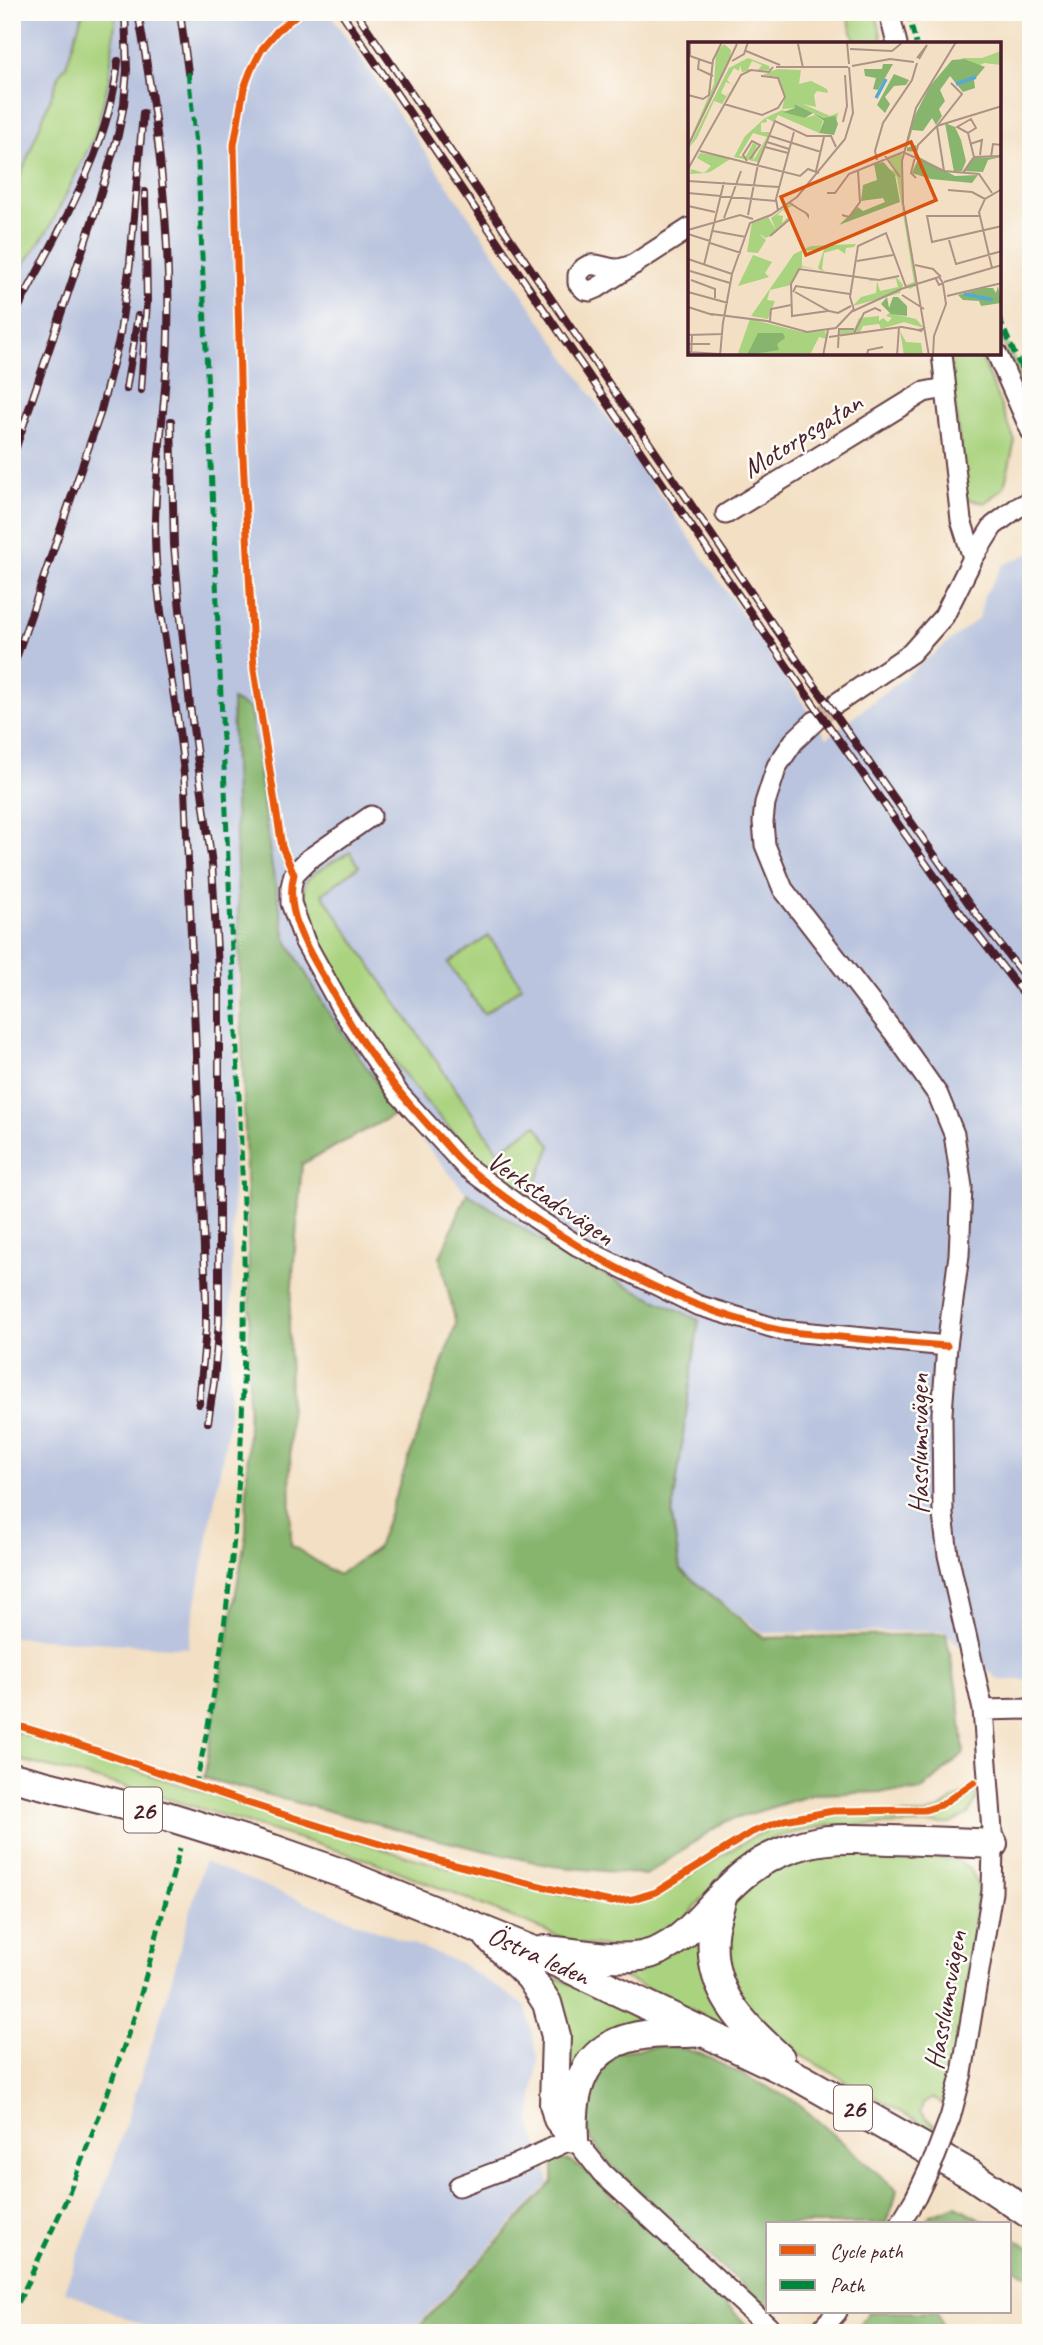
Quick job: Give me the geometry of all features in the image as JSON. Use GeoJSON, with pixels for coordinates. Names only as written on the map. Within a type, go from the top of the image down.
{"type":"FeatureCollection","features":[{"type":"Feature","properties":{"kind":"highway","name":"Östra leden"},"geometry":{"type":"LineString","coordinates":[[12,1777],[167,1816],[273,1849],[482,1928],[802,2079],[970,2174],[1031,2215]]}},
{"type":"Feature","properties":{"kind":"highway"},"geometry":{"type":"LineString","coordinates":[[531,1950],[579,1952],[607,1957],[641,1956],[664,1948],[683,1936],[723,1893],[748,1871],[797,1846],[842,1838],[993,1844]]}},
{"type":"Feature","properties":{"kind":"highway"},"geometry":{"type":"LineString","coordinates":[[723,1893],[713,1933],[712,1956],[716,1979],[731,2008],[761,2041],[802,2079]]}},
{"type":"Feature","properties":{"kind":"highway"},"geometry":{"type":"LineString","coordinates":[[482,1928],[530,1977],[547,2003],[556,2036],[554,2104],[558,2119],[574,2138]]}},
{"type":"Feature","properties":{"kind":"highway"},"geometry":{"type":"LineString","coordinates":[[574,2138],[575,2096],[581,2077],[591,2062],[604,2050],[616,2042],[646,2035],[707,2032]]}},
{"type":"Feature","properties":{"kind":"street"},"geometry":{"type":"LineString","coordinates":[[889,12],[896,42]]}},
{"type":"Feature","properties":{"kind":"street"},"geometry":{"type":"LineString","coordinates":[[635,264],[688,229]]}},
{"type":"Feature","properties":{"kind":"street"},"geometry":{"type":"LineString","coordinates":[[942,355],[961,520],[973,558]]}},
{"type":"Feature","properties":{"kind":"street"},"geometry":{"type":"LineString","coordinates":[[997,355],[1031,431]]}},
{"type":"Feature","properties":{"kind":"street","name":"Motorpsgatan"},"geometry":{"type":"LineString","coordinates":[[726,514],[924,392],[945,388]]}},
{"type":"Feature","properties":{"kind":"street"},"geometry":{"type":"LineString","coordinates":[[837,703],[911,653],[944,616],[973,558],[993,526],[1031,501]]}},
{"type":"Feature","properties":{"kind":"street","name":"Hasslumsvägen"},"geometry":{"type":"LineString","coordinates":[[815,721],[794,741],[778,766],[765,803],[765,845],[783,890],[895,1034],[938,1095],[954,1133],[962,1187],[942,1413],[943,1515],[948,1556],[983,1710],[999,1892],[950,2118],[916,2197],[901,2222]]}},
{"type":"Feature","properties":{"kind":"street","name":"Verkstadsvägen"},"geometry":{"type":"LineString","coordinates":[[371,816],[309,859],[294,874],[291,903],[305,942],[343,1011],[399,1094],[466,1166],[578,1246],[697,1305],[780,1330],[947,1346]]}},
{"type":"Feature","properties":{"kind":"street"},"geometry":{"type":"LineString","coordinates":[[983,1710],[1031,1709]]}},
{"type":"Feature","properties":{"kind":"street"},"geometry":{"type":"LineString","coordinates":[[459,2186],[516,2165],[574,2138],[602,2173],[775,2333]]}},
{"type":"Feature","properties":{"kind":"street"},"geometry":{"type":"LineString","coordinates":[[818,2333],[835,2314]]}},
{"type":"Feature","properties":{"kind":"shaded area"},"geometry":{"type":"Polygon","coordinates":[[[12,12],[329,12],[827,738],[979,618],[984,596],[1003,565],[1031,553],[1031,1680],[999,1680],[943,1631],[763,1633],[678,1569],[567,1258],[465,1192],[238,922],[229,1421],[188,1648],[12,1637],[12,12]]]}},
{"type":"Feature","properties":{"kind":"shaded area"},"geometry":{"type":"Polygon","coordinates":[[[204,1862],[458,1962],[526,2006],[538,2060],[530,2123],[550,2182],[410,2333],[161,2333],[64,2291],[112,2166],[166,1999],[204,1862]]]}},
{"type":"Feature","properties":{"kind":"green space"},"geometry":{"type":"Polygon","coordinates":[[[83,12],[116,12],[109,79],[95,135],[50,227],[12,282],[12,198],[61,71],[66,66],[83,12]]]}},
{"type":"Feature","properties":{"kind":"green space"},"geometry":{"type":"Polygon","coordinates":[[[846,12],[876,12],[883,42],[855,42],[846,12]]]}},
{"type":"Feature","properties":{"kind":"green space"},"geometry":{"type":"Polygon","coordinates":[[[1005,339],[1025,384],[1022,386],[1002,342],[1005,339]]]}},
{"type":"Feature","properties":{"kind":"green space"},"geometry":{"type":"Polygon","coordinates":[[[949,355],[980,355],[1015,441],[1004,487],[985,503],[966,499],[949,355]]]}},
{"type":"Feature","properties":{"kind":"green space"},"geometry":{"type":"Polygon","coordinates":[[[232,700],[250,709],[272,867],[286,939],[325,1007],[398,1113],[302,1164],[289,1323],[291,1545],[338,1575],[377,1548],[456,1324],[440,1257],[467,1193],[573,1260],[699,1320],[672,1516],[680,1570],[764,1638],[946,1634],[959,1701],[964,1753],[921,1791],[815,1794],[724,1822],[646,1875],[552,1866],[435,1839],[204,1778],[246,1534],[250,1311],[232,700]]]}},
{"type":"Feature","properties":{"kind":"green space"},"geometry":{"type":"Polygon","coordinates":[[[350,852],[359,866],[322,894],[498,1151],[536,1125],[551,1146],[534,1188],[528,1193],[497,1174],[434,1111],[380,1041],[331,963],[308,909],[304,887],[313,874],[350,852]]]}},
{"type":"Feature","properties":{"kind":"green space"},"geometry":{"type":"Polygon","coordinates":[[[489,936],[522,986],[484,1014],[448,963],[489,936]]]}},
{"type":"Feature","properties":{"kind":"green space"},"geometry":{"type":"Polygon","coordinates":[[[12,1731],[389,1851],[469,1874],[605,1904],[646,1900],[754,1836],[806,1817],[926,1814],[940,1809],[971,1788],[976,1788],[976,1801],[968,1814],[950,1824],[829,1825],[776,1837],[739,1858],[677,1929],[629,1949],[578,1944],[378,1863],[139,1790],[12,1758],[12,1731]]]}},
{"type":"Feature","properties":{"kind":"green space"},"geometry":{"type":"Polygon","coordinates":[[[892,1851],[956,1860],[971,1870],[978,1887],[971,1960],[949,2088],[942,2104],[933,2098],[923,2104],[920,2113],[934,2125],[933,2130],[767,2036],[722,1966],[726,1919],[737,1896],[757,1878],[792,1860],[828,1852],[892,1851]]]}},
{"type":"Feature","properties":{"kind":"green space"},"geometry":{"type":"Polygon","coordinates":[[[705,1925],[737,2031],[606,1969],[705,1925]]]}},
{"type":"Feature","properties":{"kind":"green space"},"geometry":{"type":"Polygon","coordinates":[[[538,1969],[655,2023],[570,2086],[538,1969]]]}},
{"type":"Feature","properties":{"kind":"green space"},"geometry":{"type":"Polygon","coordinates":[[[669,2045],[701,2054],[795,2101],[897,2190],[886,2222],[766,2222],[766,2304],[706,2254],[607,2161],[591,2139],[585,2117],[590,2078],[616,2052],[669,2045]]]}},
{"type":"Feature","properties":{"kind":"green space"},"geometry":{"type":"Polygon","coordinates":[[[553,2159],[570,2161],[583,2169],[715,2292],[754,2333],[413,2333],[553,2182],[553,2159]]]}},
{"type":"Feature","properties":{"kind":"green space"},"geometry":{"type":"Polygon","coordinates":[[[956,2206],[985,2222],[925,2222],[930,2215],[956,2206]]]}},
{"type":"Feature","properties":{"kind":"green space"},"geometry":{"type":"Polygon","coordinates":[[[1012,2237],[1031,2248],[1031,2278],[1012,2266],[1012,2237]]]}},
{"type":"Feature","properties":{"kind":"green space"},"geometry":{"type":"Polygon","coordinates":[[[868,2314],[938,2314],[945,2333],[855,2333],[868,2314]]]}},
{"type":"Feature","properties":{"kind":"tunnel"},"geometry":{"type":"LineString","coordinates":[[815,721],[837,703]]}},
{"type":"Feature","properties":{"kind":"railway"},"geometry":{"type":"LineString","coordinates":[[12,459],[95,213],[118,135],[127,70],[125,12]]}},
{"type":"Feature","properties":{"kind":"railway"},"geometry":{"type":"LineString","coordinates":[[138,12],[157,132],[167,253],[167,359],[156,485],[155,535],[159,599],[185,788],[206,1298],[199,1404]]}},
{"type":"Feature","properties":{"kind":"railway"},"geometry":{"type":"LineString","coordinates":[[180,12],[188,72]]}},
{"type":"Feature","properties":{"kind":"railway"},"geometry":{"type":"LineString","coordinates":[[341,12],[793,675],[960,912],[1031,1004]]}},
{"type":"Feature","properties":{"kind":"railway"},"geometry":{"type":"LineString","coordinates":[[356,12],[801,666],[969,904],[1031,985]]}},
{"type":"Feature","properties":{"kind":"railway"},"geometry":{"type":"LineString","coordinates":[[12,320],[62,227],[92,162],[113,95],[118,61]]}},
{"type":"Feature","properties":{"kind":"railway"},"geometry":{"type":"LineString","coordinates":[[12,670],[100,414],[119,340],[130,263],[143,113]]}},
{"type":"Feature","properties":{"kind":"railway"},"geometry":{"type":"LineString","coordinates":[[141,390],[147,301],[145,192]]}},
{"type":"Feature","properties":{"kind":"railway"},"geometry":{"type":"LineString","coordinates":[[126,389],[138,316]]}},
{"type":"Feature","properties":{"kind":"railway"},"geometry":{"type":"LineString","coordinates":[[171,421],[174,545],[190,706],[212,864],[219,987],[219,1321],[208,1422]]}},
{"type":"Feature","properties":{"kind":"marked path"},"geometry":{"type":"LineString","coordinates":[[908,12],[916,42]]}},
{"type":"Feature","properties":{"kind":"marked path"},"geometry":{"type":"LineString","coordinates":[[188,72],[198,163],[244,1233],[243,1390],[237,1502],[226,1614],[197,1779]]}},
{"type":"Feature","properties":{"kind":"marked path"},"geometry":{"type":"LineString","coordinates":[[1001,323],[1031,391]]}},
{"type":"Feature","properties":{"kind":"marked path"},"geometry":{"type":"LineString","coordinates":[[12,2316],[67,2198],[104,2103],[137,2009],[180,1848]]}},
{"type":"Feature","properties":{"kind":"cycle path"},"geometry":{"type":"LineString","coordinates":[[300,12],[277,31],[262,49],[251,70],[244,88],[234,145],[241,418],[254,670],[282,847],[294,874],[293,907],[311,955],[348,1019],[383,1071],[452,1152],[500,1193],[574,1243],[655,1287],[738,1319],[789,1332],[947,1346]]}},
{"type":"Feature","properties":{"kind":"cycle path"},"geometry":{"type":"LineString","coordinates":[[12,1724],[350,1835],[436,1860],[611,1902],[656,1892],[752,1832],[784,1820],[833,1811],[925,1810],[941,1805],[974,1782]]}}]}
